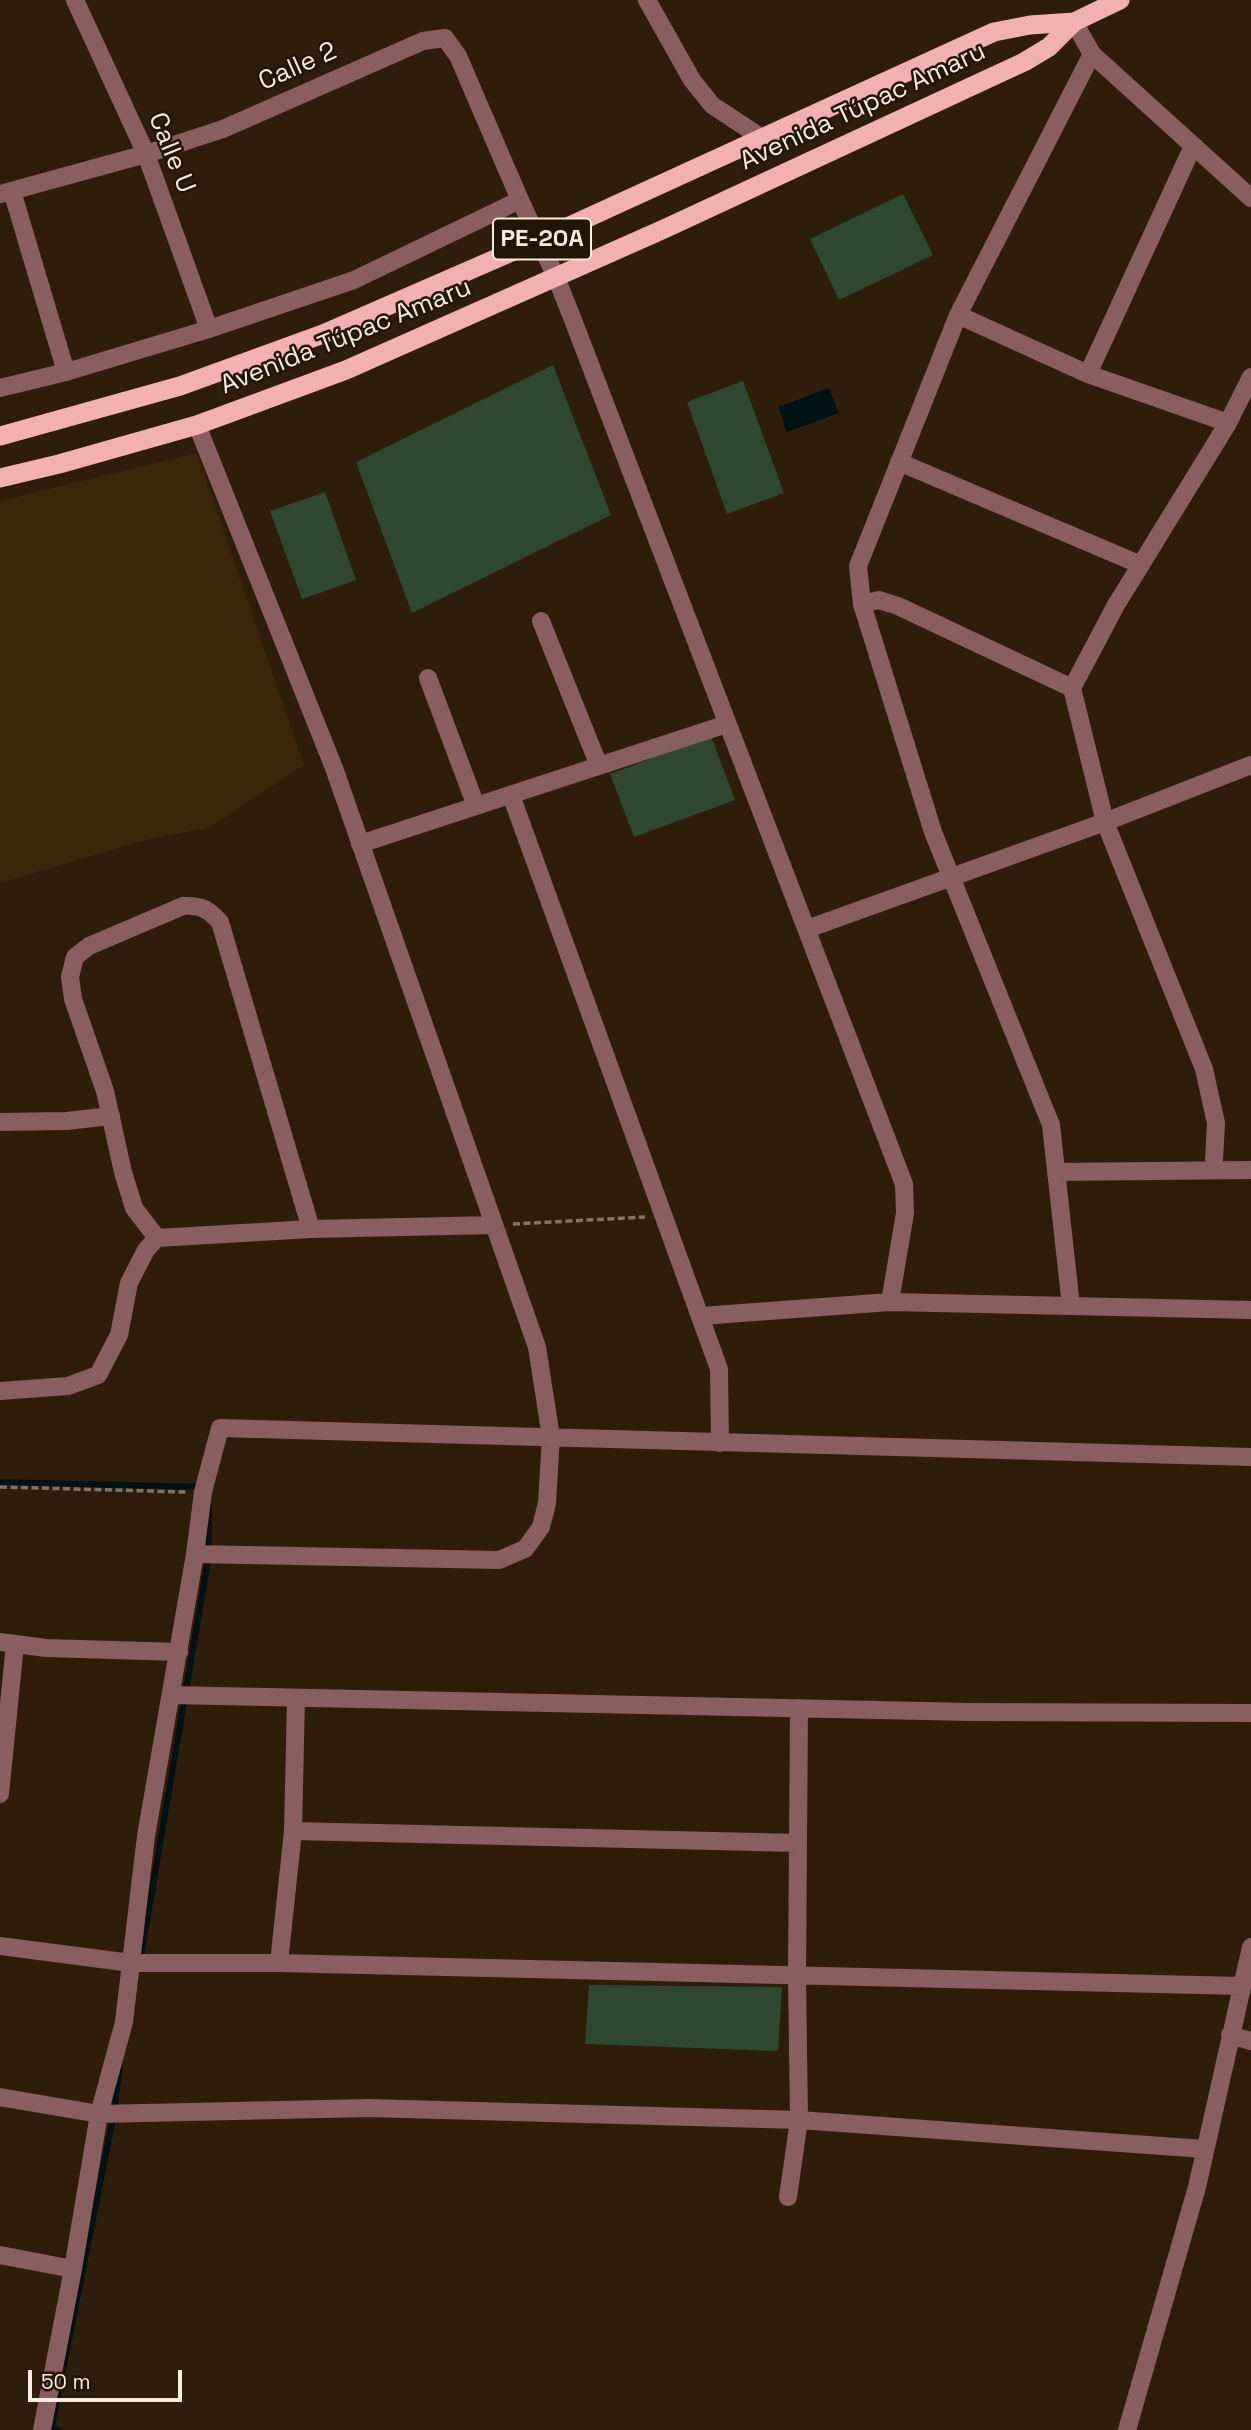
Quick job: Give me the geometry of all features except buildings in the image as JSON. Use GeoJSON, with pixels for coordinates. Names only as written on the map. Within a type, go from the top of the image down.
{"type":"FeatureCollection","features":[{"type":"Feature","properties":{"kind":"highway","name":"Avenida Túpac Amaru"},"geometry":{"type":"LineString","coordinates":[[0,478],[197,425],[346,370],[556,277],[1024,62],[1049,47],[1074,22],[1120,0]]}},
{"type":"Feature","properties":{"kind":"highway","name":"Avenida Túpac Amaru"},"geometry":{"type":"LineString","coordinates":[[0,436],[180,386],[360,318],[995,32],[1030,25],[1074,22]]}},
{"type":"Feature","properties":{"kind":"street","name":"Calle U"},"geometry":{"type":"LineString","coordinates":[[75,0],[146,155],[209,329]]}},
{"type":"Feature","properties":{"kind":"street"},"geometry":{"type":"LineString","coordinates":[[647,0],[692,80],[712,105],[762,138]]}},
{"type":"Feature","properties":{"kind":"street"},"geometry":{"type":"LineString","coordinates":[[1074,22],[1093,54],[1251,198]]}},
{"type":"Feature","properties":{"kind":"street","name":"Calle 2"},"geometry":{"type":"LineString","coordinates":[[6,193],[146,155],[223,129],[423,41],[445,38],[458,56],[520,200]]}},
{"type":"Feature","properties":{"kind":"street"},"geometry":{"type":"LineString","coordinates":[[1071,1306],[1051,1125],[933,832],[862,604],[858,566],[958,315],[1093,54]]}},
{"type":"Feature","properties":{"kind":"street"},"geometry":{"type":"LineString","coordinates":[[1088,374],[1193,146]]}},
{"type":"Feature","properties":{"kind":"street"},"geometry":{"type":"LineString","coordinates":[[6,193],[66,372]]}},
{"type":"Feature","properties":{"kind":"street"},"geometry":{"type":"LineString","coordinates":[[0,388],[66,372],[209,329],[354,280],[520,200],[556,277],[904,1184],[905,1213],[890,1302]]}},
{"type":"Feature","properties":{"kind":"street"},"geometry":{"type":"LineString","coordinates":[[958,315],[1088,374],[1228,423]]}},
{"type":"Feature","properties":{"kind":"street"},"geometry":{"type":"LineString","coordinates":[[1214,1160],[1216,1123],[1204,1069],[1105,822],[1072,688],[1141,565],[1228,423],[1251,377]]}},
{"type":"Feature","properties":{"kind":"street"},"geometry":{"type":"LineString","coordinates":[[195,1554],[499,1560],[525,1549],[541,1527],[547,1503],[551,1437],[537,1348],[494,1225],[334,768],[197,425]]}},
{"type":"Feature","properties":{"kind":"street"},"geometry":{"type":"LineString","coordinates":[[899,462],[1141,565]]}},
{"type":"Feature","properties":{"kind":"street"},"geometry":{"type":"LineString","coordinates":[[862,604],[879,600],[898,606],[1072,688]]}},
{"type":"Feature","properties":{"kind":"street"},"geometry":{"type":"LineString","coordinates":[[541,621],[598,766]]}},
{"type":"Feature","properties":{"kind":"street"},"geometry":{"type":"LineString","coordinates":[[428,678],[476,806]]}},
{"type":"Feature","properties":{"kind":"street"},"geometry":{"type":"LineString","coordinates":[[360,844],[727,724]]}},
{"type":"Feature","properties":{"kind":"street"},"geometry":{"type":"LineString","coordinates":[[807,929],[1105,822],[1251,765]]}},
{"type":"Feature","properties":{"kind":"street"},"geometry":{"type":"LineString","coordinates":[[511,795],[719,1369],[720,1443]]}},
{"type":"Feature","properties":{"kind":"street"},"geometry":{"type":"LineString","coordinates":[[157,1238],[134,1208],[122,1172],[105,1091],[73,999],[69,977],[75,957],[89,946],[183,906],[198,905],[210,910],[220,922],[311,1229]]}},
{"type":"Feature","properties":{"kind":"street"},"geometry":{"type":"LineString","coordinates":[[0,1122],[66,1121],[110,1116]]}},
{"type":"Feature","properties":{"kind":"street"},"geometry":{"type":"LineString","coordinates":[[1056,1172],[1251,1170]]}},
{"type":"Feature","properties":{"kind":"street"},"geometry":{"type":"LineString","coordinates":[[0,1391],[68,1386],[98,1375],[119,1335],[129,1283],[146,1250],[157,1238],[311,1229],[494,1225]]}},
{"type":"Feature","properties":{"kind":"street"},"geometry":{"type":"LineString","coordinates":[[701,1316],[890,1302],[1251,1310]]}},
{"type":"Feature","properties":{"kind":"street"},"geometry":{"type":"LineString","coordinates":[[42,2430],[99,2114],[124,2022],[146,1836],[172,1695],[203,1492],[220,1428],[1251,1457]]}},
{"type":"Feature","properties":{"kind":"street"},"geometry":{"type":"LineString","coordinates":[[0,1794],[8,1643],[46,1648],[178,1652]]}},
{"type":"Feature","properties":{"kind":"street"},"geometry":{"type":"LineString","coordinates":[[172,1695],[799,1708],[1251,1713]]}},
{"type":"Feature","properties":{"kind":"street"},"geometry":{"type":"LineString","coordinates":[[279,1963],[293,1832],[296,1698]]}},
{"type":"Feature","properties":{"kind":"street"},"geometry":{"type":"LineString","coordinates":[[788,2197],[799,2120],[799,1708]]}},
{"type":"Feature","properties":{"kind":"street"},"geometry":{"type":"LineString","coordinates":[[293,1832],[798,1843]]}},
{"type":"Feature","properties":{"kind":"street"},"geometry":{"type":"LineString","coordinates":[[0,1946],[131,1963],[279,1963],[1241,1986]]}},
{"type":"Feature","properties":{"kind":"street"},"geometry":{"type":"LineString","coordinates":[[1126,2430],[1197,2187],[1251,1947]]}},
{"type":"Feature","properties":{"kind":"street"},"geometry":{"type":"LineString","coordinates":[[1230,2035],[1251,2041]]}},
{"type":"Feature","properties":{"kind":"street"},"geometry":{"type":"LineString","coordinates":[[0,2097],[99,2114],[369,2108],[799,2120],[1204,2149]]}},
{"type":"Feature","properties":{"kind":"street"},"geometry":{"type":"LineString","coordinates":[[0,2255],[73,2269]]}},
{"type":"Feature","properties":{"kind":"path"},"geometry":{"type":"LineString","coordinates":[[494,1225],[665,1216]]}},
{"type":"Feature","properties":{"kind":"path"},"geometry":{"type":"LineString","coordinates":[[0,1487],[203,1492]]}},
{"type":"Feature","properties":{"kind":"shaded area"},"geometry":{"type":"Polygon","coordinates":[[[829,388],[839,413],[787,432],[778,407],[829,388]]]}},
{"type":"Feature","properties":{"kind":"shaded area"},"geometry":{"type":"Polygon","coordinates":[[[197,453],[304,765],[209,828],[149,839],[0,883],[0,501],[197,453]]]}},
{"type":"Feature","properties":{"kind":"green space"},"geometry":{"type":"Polygon","coordinates":[[[903,194],[933,255],[839,300],[810,239],[903,194]]]}},
{"type":"Feature","properties":{"kind":"green space"},"geometry":{"type":"Polygon","coordinates":[[[553,365],[611,515],[412,613],[356,462],[553,365]]]}},
{"type":"Feature","properties":{"kind":"green space"},"geometry":{"type":"Polygon","coordinates":[[[743,381],[784,493],[727,514],[687,402],[743,381]]]}},
{"type":"Feature","properties":{"kind":"green space"},"geometry":{"type":"Polygon","coordinates":[[[325,492],[356,580],[302,599],[270,511],[325,492]]]}},
{"type":"Feature","properties":{"kind":"green space"},"geometry":{"type":"Polygon","coordinates":[[[711,736],[735,800],[634,837],[610,774],[711,736]]]}},
{"type":"Feature","properties":{"kind":"green space"},"geometry":{"type":"Polygon","coordinates":[[[589,1985],[782,1987],[778,2051],[585,2044],[589,1985]]]}},
{"type":"Feature","properties":{"kind":"waterway"},"geometry":{"type":"LineString","coordinates":[[0,1482],[201,1487]]}},
{"type":"Feature","properties":{"kind":"waterway"},"geometry":{"type":"LineString","coordinates":[[140,1962],[209,1554],[209,1506]]}},
{"type":"Feature","properties":{"kind":"waterway"},"geometry":{"type":"LineString","coordinates":[[59,2430],[52,2426],[114,2113],[120,2065]]}}]}
